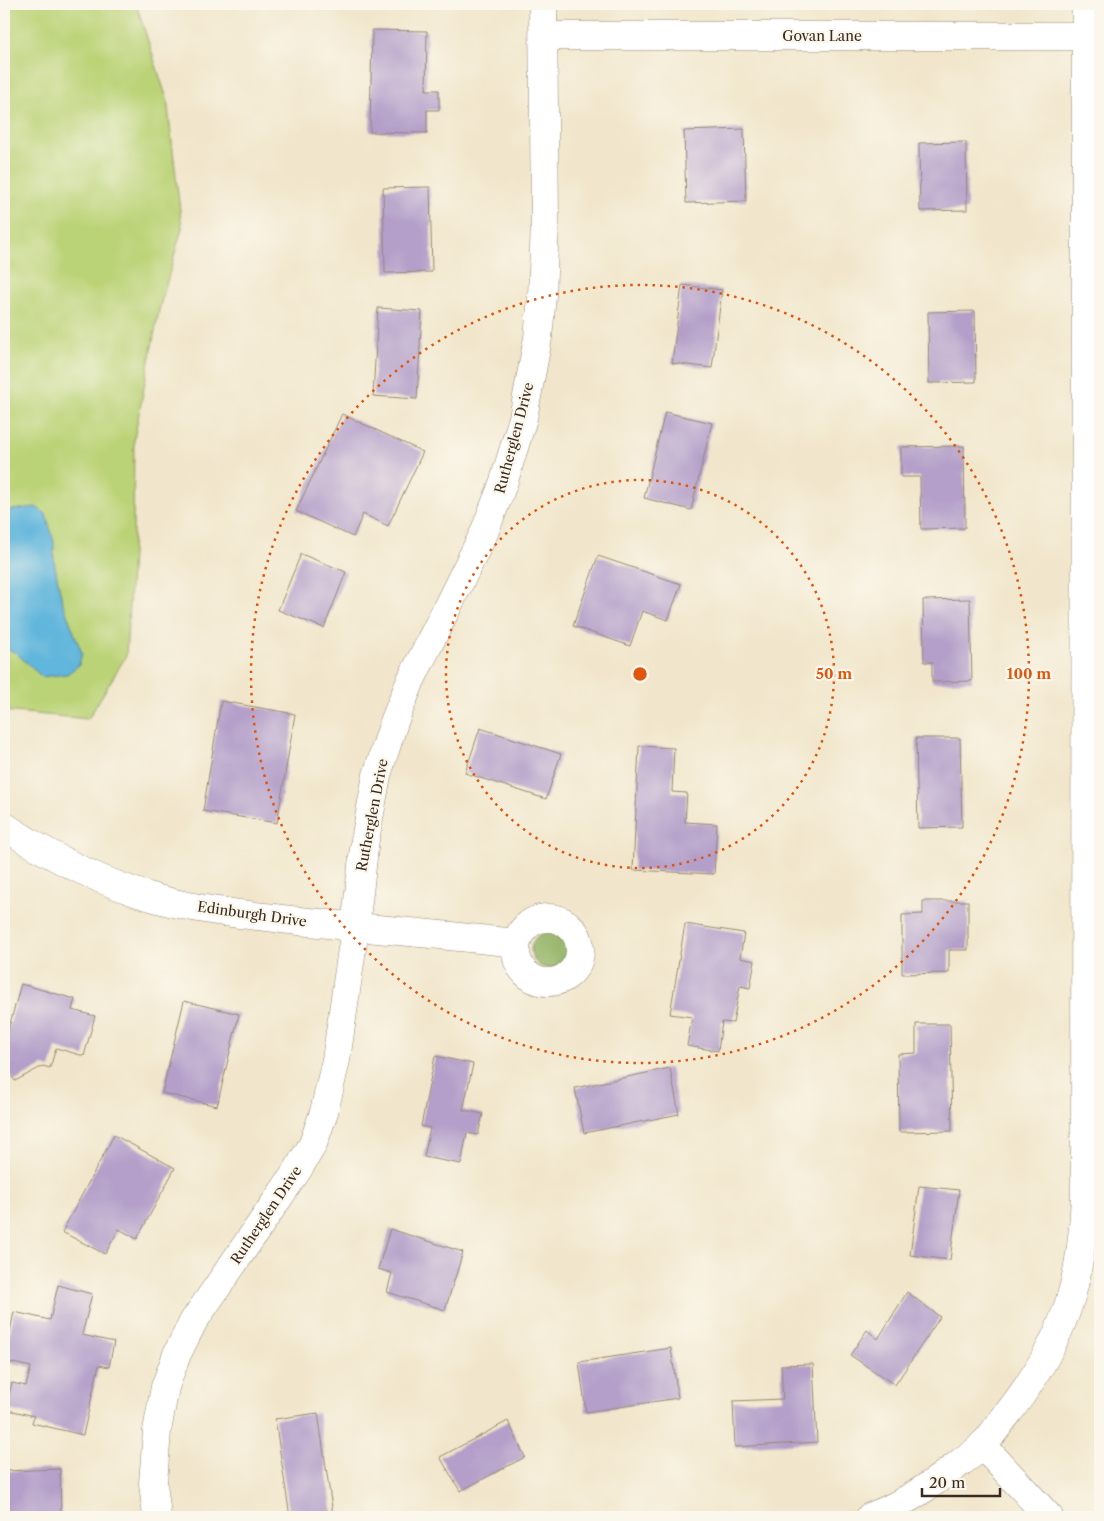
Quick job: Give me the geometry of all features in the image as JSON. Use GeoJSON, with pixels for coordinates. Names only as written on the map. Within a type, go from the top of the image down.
{"type":"FeatureCollection","features":[{"type":"Feature","properties":{"kind":"street","name":"Rutherglen Drive"},"geometry":{"type":"LineString","coordinates":[[157,1517],[153,1483],[154,1466],[157,1431],[165,1387],[177,1354],[193,1322],[297,1171],[313,1144],[324,1112],[336,1060],[355,928],[365,840],[377,775],[394,722],[411,680],[484,534],[503,484],[523,418],[538,338],[542,296],[545,224],[543,4]]}},
{"type":"Feature","properties":{"kind":"street"},"geometry":{"type":"LineString","coordinates":[[870,1517],[912,1497],[943,1476],[982,1445],[1034,1379],[1063,1321],[1076,1279],[1081,1254],[1084,1223],[1093,36],[1086,4]]}},
{"type":"Feature","properties":{"kind":"street","name":"Govan Lane"},"geometry":{"type":"LineString","coordinates":[[544,36],[1093,36]]}},
{"type":"Feature","properties":{"kind":"street","name":"Edinburgh Drive"},"geometry":{"type":"LineString","coordinates":[[4,826],[33,845],[72,866],[158,899],[212,911],[355,928],[469,937],[516,943]]}},
{"type":"Feature","properties":{"kind":"street"},"geometry":{"type":"LineString","coordinates":[[982,1445],[1049,1517]]}},
{"type":"Feature","properties":{"kind":"green space"},"geometry":{"type":"Polygon","coordinates":[[[4,4],[136,4],[167,99],[182,228],[159,310],[134,439],[133,535],[126,656],[88,719],[4,711],[4,4]]]}},
{"type":"Feature","properties":{"kind":"green space"},"geometry":{"type":"Polygon","coordinates":[[[549,932],[556,933],[562,937],[566,943],[566,957],[562,963],[556,967],[549,968],[542,967],[536,963],[532,957],[531,950],[532,943],[536,937],[542,933],[549,932]]]}},
{"type":"Feature","properties":{"kind":"water"},"geometry":{"type":"Polygon","coordinates":[[[36,507],[46,514],[54,542],[54,561],[62,601],[82,653],[79,665],[67,674],[42,677],[15,652],[4,649],[4,511],[36,507]]]}},
{"type":"Feature","properties":{"kind":"building"},"geometry":{"type":"Polygon","coordinates":[[[372,30],[427,31],[426,90],[439,90],[439,110],[427,110],[427,133],[370,132],[372,30]]]}},
{"type":"Feature","properties":{"kind":"building"},"geometry":{"type":"Polygon","coordinates":[[[744,129],[746,201],[686,203],[684,131],[744,129]]]}},
{"type":"Feature","properties":{"kind":"building"},"geometry":{"type":"Polygon","coordinates":[[[966,142],[967,210],[920,211],[919,143],[966,142]]]}},
{"type":"Feature","properties":{"kind":"building"},"geometry":{"type":"Polygon","coordinates":[[[430,187],[432,272],[385,273],[383,188],[430,187]]]}},
{"type":"Feature","properties":{"kind":"building"},"geometry":{"type":"Polygon","coordinates":[[[682,285],[722,290],[712,368],[672,363],[682,285]]]}},
{"type":"Feature","properties":{"kind":"building"},"geometry":{"type":"Polygon","coordinates":[[[378,308],[422,311],[417,399],[373,396],[378,308]]]}},
{"type":"Feature","properties":{"kind":"building"},"geometry":{"type":"Polygon","coordinates":[[[975,311],[976,382],[929,383],[928,312],[975,311]]]}},
{"type":"Feature","properties":{"kind":"building"},"geometry":{"type":"Polygon","coordinates":[[[665,412],[712,423],[691,510],[644,498],[665,412]]]}},
{"type":"Feature","properties":{"kind":"building"},"geometry":{"type":"Polygon","coordinates":[[[342,414],[423,452],[388,526],[363,514],[353,537],[296,511],[342,414]]]}},
{"type":"Feature","properties":{"kind":"building"},"geometry":{"type":"Polygon","coordinates":[[[964,446],[965,528],[921,529],[920,477],[901,477],[901,447],[964,446]]]}},
{"type":"Feature","properties":{"kind":"building"},"geometry":{"type":"Polygon","coordinates":[[[301,554],[346,572],[324,628],[278,610],[301,554]]]}},
{"type":"Feature","properties":{"kind":"building"},"geometry":{"type":"Polygon","coordinates":[[[598,556],[681,584],[668,620],[642,611],[630,646],[573,626],[598,556]]]}},
{"type":"Feature","properties":{"kind":"building"},"geometry":{"type":"Polygon","coordinates":[[[970,599],[972,681],[932,682],[932,662],[924,662],[923,600],[970,599]]]}},
{"type":"Feature","properties":{"kind":"building"},"geometry":{"type":"Polygon","coordinates":[[[221,701],[295,714],[277,823],[203,811],[221,701]]]}},
{"type":"Feature","properties":{"kind":"building"},"geometry":{"type":"Polygon","coordinates":[[[480,728],[561,754],[546,799],[465,773],[480,728]]]}},
{"type":"Feature","properties":{"kind":"building"},"geometry":{"type":"Polygon","coordinates":[[[916,738],[960,738],[962,827],[918,828],[916,738]]]}},
{"type":"Feature","properties":{"kind":"building"},"geometry":{"type":"Polygon","coordinates":[[[639,746],[674,748],[672,792],[687,793],[685,822],[717,824],[714,874],[633,870],[639,746]]]}},
{"type":"Feature","properties":{"kind":"building"},"geometry":{"type":"Polygon","coordinates":[[[923,901],[968,901],[968,950],[949,950],[949,973],[902,974],[902,915],[923,914],[923,901]]]}},
{"type":"Feature","properties":{"kind":"building"},"geometry":{"type":"Polygon","coordinates":[[[685,924],[744,933],[740,958],[755,961],[750,988],[740,986],[733,1023],[722,1022],[718,1051],[687,1046],[692,1017],[670,1014],[685,924]]]}},
{"type":"Feature","properties":{"kind":"building"},"geometry":{"type":"Polygon","coordinates":[[[21,984],[75,999],[72,1010],[95,1016],[84,1056],[56,1048],[50,1068],[43,1066],[15,1081],[9,1072],[4,1075],[4,1029],[8,1031],[21,984]]]}},
{"type":"Feature","properties":{"kind":"building"},"geometry":{"type":"Polygon","coordinates":[[[184,1001],[239,1014],[217,1106],[162,1093],[184,1001]]]}},
{"type":"Feature","properties":{"kind":"building"},"geometry":{"type":"Polygon","coordinates":[[[916,1024],[950,1024],[952,1131],[899,1132],[898,1054],[916,1053],[916,1024]]]}},
{"type":"Feature","properties":{"kind":"building"},"geometry":{"type":"Polygon","coordinates":[[[435,1056],[473,1064],[463,1110],[483,1114],[478,1135],[467,1133],[461,1164],[424,1157],[430,1128],[421,1126],[435,1056]]]}},
{"type":"Feature","properties":{"kind":"building"},"geometry":{"type":"Polygon","coordinates":[[[670,1068],[679,1114],[584,1133],[575,1088],[670,1068]]]}},
{"type":"Feature","properties":{"kind":"building"},"geometry":{"type":"Polygon","coordinates":[[[114,1135],[175,1168],[137,1239],[119,1229],[105,1254],[62,1232],[114,1135]]]}},
{"type":"Feature","properties":{"kind":"building"},"geometry":{"type":"Polygon","coordinates":[[[919,1186],[959,1190],[950,1260],[910,1255],[919,1186]]]}},
{"type":"Feature","properties":{"kind":"building"},"geometry":{"type":"Polygon","coordinates":[[[390,1229],[463,1252],[445,1310],[387,1292],[392,1273],[378,1269],[390,1229]]]}},
{"type":"Feature","properties":{"kind":"building"},"geometry":{"type":"Polygon","coordinates":[[[58,1285],[92,1294],[82,1335],[114,1342],[109,1367],[99,1365],[83,1435],[32,1423],[34,1416],[5,1409],[12,1383],[26,1386],[31,1367],[4,1361],[14,1312],[50,1320],[58,1285]]]}},
{"type":"Feature","properties":{"kind":"building"},"geometry":{"type":"Polygon","coordinates":[[[907,1292],[940,1317],[895,1385],[850,1355],[867,1330],[878,1339],[907,1292]]]}},
{"type":"Feature","properties":{"kind":"building"},"geometry":{"type":"Polygon","coordinates":[[[671,1348],[678,1398],[586,1412],[579,1362],[671,1348]]]}},
{"type":"Feature","properties":{"kind":"building"},"geometry":{"type":"Polygon","coordinates":[[[813,1364],[817,1442],[735,1447],[733,1401],[783,1399],[781,1365],[813,1364]]]}},
{"type":"Feature","properties":{"kind":"building"},"geometry":{"type":"Polygon","coordinates":[[[318,1413],[333,1515],[290,1517],[275,1419],[318,1413]]]}},
{"type":"Feature","properties":{"kind":"building"},"geometry":{"type":"Polygon","coordinates":[[[508,1421],[525,1457],[460,1491],[440,1457],[508,1421]]]}},
{"type":"Feature","properties":{"kind":"building"},"geometry":{"type":"Polygon","coordinates":[[[60,1469],[61,1517],[4,1517],[4,1471],[60,1469]]]}}]}
